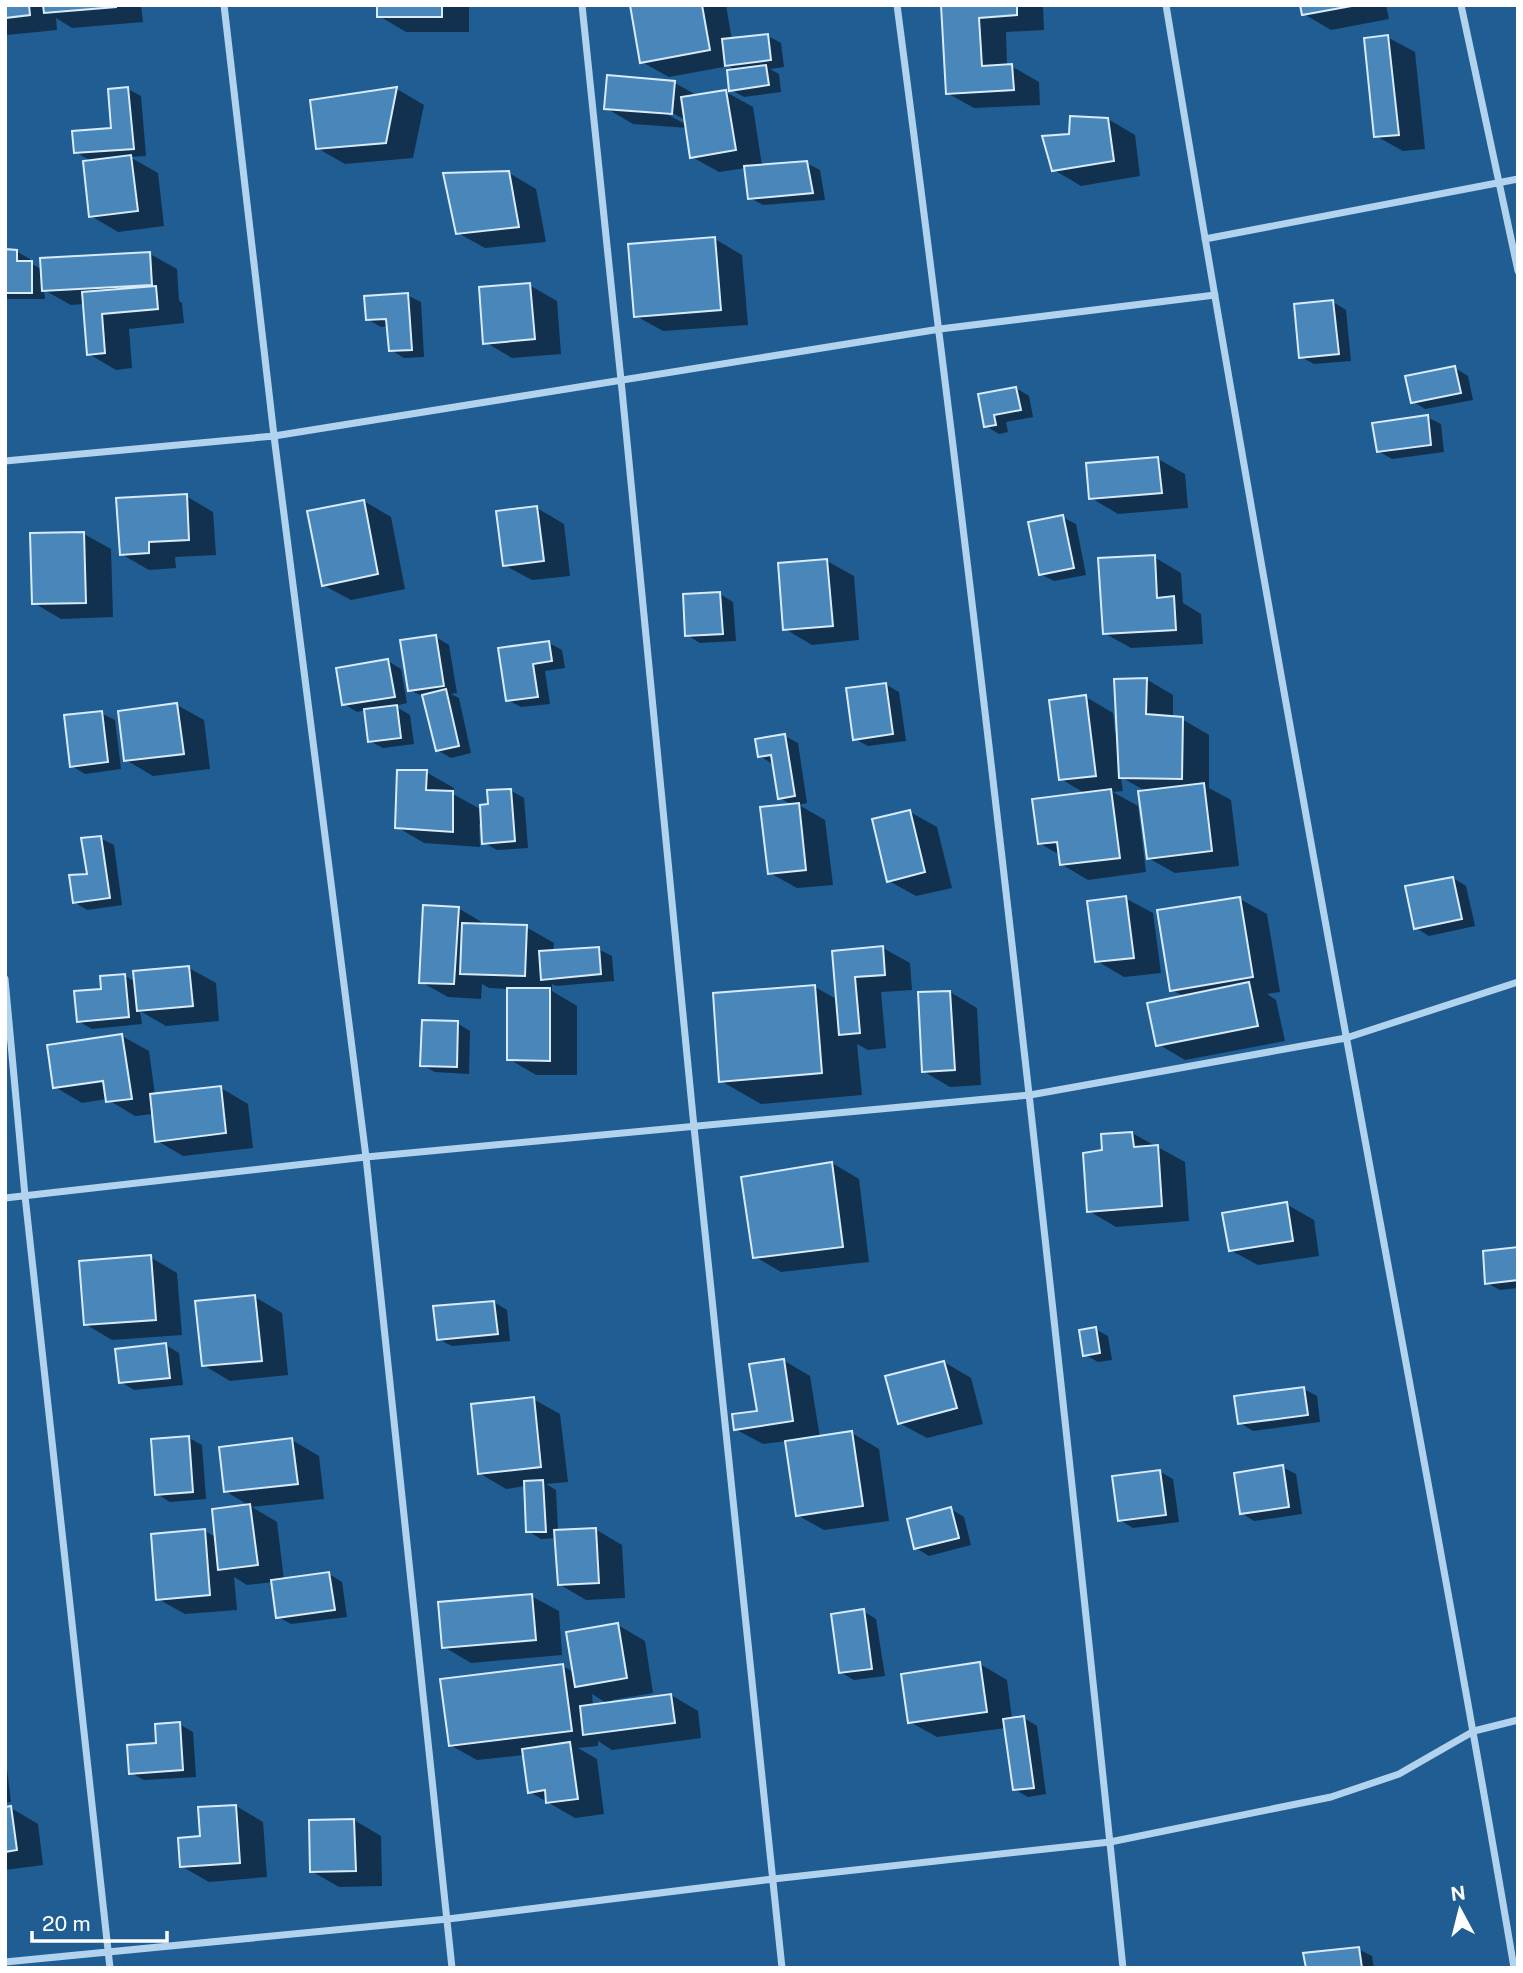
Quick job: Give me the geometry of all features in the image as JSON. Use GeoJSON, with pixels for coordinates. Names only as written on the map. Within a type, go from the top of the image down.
{"type":"FeatureCollection","features":[{"type":"Feature","properties":{"kind":"street"},"geometry":{"type":"LineString","coordinates":[[224,5],[274,436],[366,1157],[452,1968]]}},
{"type":"Feature","properties":{"kind":"street"},"geometry":{"type":"LineString","coordinates":[[582,5],[694,1127],[782,1968]]}},
{"type":"Feature","properties":{"kind":"street"},"geometry":{"type":"LineString","coordinates":[[897,5],[940,329],[1030,1096],[1123,1968]]}},
{"type":"Feature","properties":{"kind":"street"},"geometry":{"type":"LineString","coordinates":[[1166,5],[1346,1038],[1474,1731],[1514,1968]]}},
{"type":"Feature","properties":{"kind":"street"},"geometry":{"type":"LineString","coordinates":[[1461,5],[1518,271]]}},
{"type":"Feature","properties":{"kind":"street"},"geometry":{"type":"LineString","coordinates":[[1205,239],[1518,179]]}},
{"type":"Feature","properties":{"kind":"street"},"geometry":{"type":"LineString","coordinates":[[5,460],[274,436],[940,329],[1215,295]]}},
{"type":"Feature","properties":{"kind":"street"},"geometry":{"type":"LineString","coordinates":[[5,979],[24,1196],[110,1968]]}},
{"type":"Feature","properties":{"kind":"street"},"geometry":{"type":"LineString","coordinates":[[5,1198],[366,1157],[1030,1096],[1346,1038],[1518,982]]}},
{"type":"Feature","properties":{"kind":"street"},"geometry":{"type":"LineString","coordinates":[[5,1962],[448,1919],[773,1879],[1110,1842],[1332,1797],[1399,1774],[1474,1731],[1518,1720]]}},
{"type":"Feature","properties":{"kind":"building"},"geometry":{"type":"Polygon","coordinates":[[[5,5],[29,5],[30,15],[5,18],[5,5]]]}},
{"type":"Feature","properties":{"kind":"building"},"geometry":{"type":"Polygon","coordinates":[[[43,5],[116,5],[116,7],[44,13],[43,5]]]}},
{"type":"Feature","properties":{"kind":"building"},"geometry":{"type":"Polygon","coordinates":[[[377,5],[442,5],[442,17],[377,17],[377,5]]]}},
{"type":"Feature","properties":{"kind":"building"},"geometry":{"type":"Polygon","coordinates":[[[630,5],[702,5],[710,50],[640,63],[630,5]]]}},
{"type":"Feature","properties":{"kind":"building"},"geometry":{"type":"Polygon","coordinates":[[[941,5],[1017,5],[1017,15],[979,18],[982,66],[1012,64],[1014,90],[946,94],[941,5]]]}},
{"type":"Feature","properties":{"kind":"building"},"geometry":{"type":"Polygon","coordinates":[[[1300,5],[1357,5],[1302,15],[1300,5]]]}},
{"type":"Feature","properties":{"kind":"building"},"geometry":{"type":"Polygon","coordinates":[[[768,34],[771,60],[725,66],[722,39],[768,34]]]}},
{"type":"Feature","properties":{"kind":"building"},"geometry":{"type":"Polygon","coordinates":[[[1388,35],[1399,135],[1374,137],[1364,38],[1388,35]]]}},
{"type":"Feature","properties":{"kind":"building"},"geometry":{"type":"Polygon","coordinates":[[[766,65],[769,85],[729,91],[727,70],[766,65]]]}},
{"type":"Feature","properties":{"kind":"building"},"geometry":{"type":"Polygon","coordinates":[[[607,75],[675,81],[672,114],[604,109],[607,75]]]}},
{"type":"Feature","properties":{"kind":"building"},"geometry":{"type":"Polygon","coordinates":[[[128,87],[134,149],[74,153],[72,131],[111,128],[108,89],[128,87]]]}},
{"type":"Feature","properties":{"kind":"building"},"geometry":{"type":"Polygon","coordinates":[[[397,87],[386,143],[316,149],[310,100],[397,87]]]}},
{"type":"Feature","properties":{"kind":"building"},"geometry":{"type":"Polygon","coordinates":[[[726,90],[736,150],[690,158],[681,97],[726,90]]]}},
{"type":"Feature","properties":{"kind":"building"},"geometry":{"type":"Polygon","coordinates":[[[1070,116],[1108,118],[1114,161],[1052,171],[1042,136],[1069,134],[1070,116]]]}},
{"type":"Feature","properties":{"kind":"building"},"geometry":{"type":"Polygon","coordinates":[[[131,155],[138,211],[89,217],[83,161],[131,155]]]}},
{"type":"Feature","properties":{"kind":"building"},"geometry":{"type":"Polygon","coordinates":[[[807,161],[813,193],[748,199],[744,166],[807,161]]]}},
{"type":"Feature","properties":{"kind":"building"},"geometry":{"type":"Polygon","coordinates":[[[509,171],[519,227],[456,234],[443,173],[509,171]]]}},
{"type":"Feature","properties":{"kind":"building"},"geometry":{"type":"Polygon","coordinates":[[[715,237],[721,310],[634,317],[628,244],[715,237]]]}},
{"type":"Feature","properties":{"kind":"building"},"geometry":{"type":"Polygon","coordinates":[[[5,249],[17,250],[17,261],[32,261],[32,293],[5,293],[5,249]]]}},
{"type":"Feature","properties":{"kind":"building"},"geometry":{"type":"Polygon","coordinates":[[[150,252],[152,285],[42,291],[40,258],[150,252]]]}},
{"type":"Feature","properties":{"kind":"building"},"geometry":{"type":"Polygon","coordinates":[[[530,283],[535,339],[483,344],[479,287],[530,283]]]}},
{"type":"Feature","properties":{"kind":"building"},"geometry":{"type":"Polygon","coordinates":[[[156,286],[158,309],[102,314],[105,353],[87,355],[82,292],[156,286]]]}},
{"type":"Feature","properties":{"kind":"building"},"geometry":{"type":"Polygon","coordinates":[[[408,293],[412,350],[389,351],[386,319],[366,320],[364,296],[408,293]]]}},
{"type":"Feature","properties":{"kind":"building"},"geometry":{"type":"Polygon","coordinates":[[[1333,300],[1339,354],[1299,358],[1294,304],[1333,300]]]}},
{"type":"Feature","properties":{"kind":"building"},"geometry":{"type":"Polygon","coordinates":[[[1455,366],[1461,393],[1411,403],[1405,376],[1455,366]]]}},
{"type":"Feature","properties":{"kind":"building"},"geometry":{"type":"Polygon","coordinates":[[[1016,387],[1021,410],[994,415],[996,425],[984,427],[978,394],[1016,387]]]}},
{"type":"Feature","properties":{"kind":"building"},"geometry":{"type":"Polygon","coordinates":[[[1428,415],[1431,445],[1377,452],[1372,423],[1428,415]]]}},
{"type":"Feature","properties":{"kind":"building"},"geometry":{"type":"Polygon","coordinates":[[[1158,457],[1162,493],[1089,499],[1086,463],[1158,457]]]}},
{"type":"Feature","properties":{"kind":"building"},"geometry":{"type":"Polygon","coordinates":[[[187,494],[189,540],[149,542],[149,553],[120,555],[116,498],[187,494]]]}},
{"type":"Feature","properties":{"kind":"building"},"geometry":{"type":"Polygon","coordinates":[[[364,500],[378,574],[322,586],[307,511],[364,500]]]}},
{"type":"Feature","properties":{"kind":"building"},"geometry":{"type":"Polygon","coordinates":[[[537,506],[544,561],[503,566],[496,511],[537,506]]]}},
{"type":"Feature","properties":{"kind":"building"},"geometry":{"type":"Polygon","coordinates":[[[1063,515],[1074,568],[1039,575],[1028,522],[1063,515]]]}},
{"type":"Feature","properties":{"kind":"building"},"geometry":{"type":"Polygon","coordinates":[[[84,532],[86,603],[32,604],[30,533],[84,532]]]}},
{"type":"Feature","properties":{"kind":"building"},"geometry":{"type":"Polygon","coordinates":[[[1155,555],[1157,598],[1174,596],[1176,630],[1103,634],[1098,558],[1155,555]]]}},
{"type":"Feature","properties":{"kind":"building"},"geometry":{"type":"Polygon","coordinates":[[[827,559],[833,626],[783,630],[778,563],[827,559]]]}},
{"type":"Feature","properties":{"kind":"building"},"geometry":{"type":"Polygon","coordinates":[[[720,592],[723,634],[685,636],[683,594],[720,592]]]}},
{"type":"Feature","properties":{"kind":"building"},"geometry":{"type":"Polygon","coordinates":[[[436,635],[444,686],[408,691],[400,640],[436,635]]]}},
{"type":"Feature","properties":{"kind":"building"},"geometry":{"type":"Polygon","coordinates":[[[549,641],[552,661],[533,664],[538,697],[506,701],[498,648],[549,641]]]}},
{"type":"Feature","properties":{"kind":"building"},"geometry":{"type":"Polygon","coordinates":[[[388,659],[395,697],[342,705],[336,668],[388,659]]]}},
{"type":"Feature","properties":{"kind":"building"},"geometry":{"type":"Polygon","coordinates":[[[1147,678],[1146,714],[1183,717],[1182,779],[1119,778],[1114,679],[1147,678]]]}},
{"type":"Feature","properties":{"kind":"building"},"geometry":{"type":"Polygon","coordinates":[[[886,683],[893,734],[853,740],[846,688],[886,683]]]}},
{"type":"Feature","properties":{"kind":"building"},"geometry":{"type":"Polygon","coordinates":[[[446,689],[459,746],[436,751],[422,695],[446,689]]]}},
{"type":"Feature","properties":{"kind":"building"},"geometry":{"type":"Polygon","coordinates":[[[1086,695],[1096,776],[1059,780],[1049,700],[1086,695]]]}},
{"type":"Feature","properties":{"kind":"building"},"geometry":{"type":"Polygon","coordinates":[[[177,703],[184,754],[124,761],[118,711],[177,703]]]}},
{"type":"Feature","properties":{"kind":"building"},"geometry":{"type":"Polygon","coordinates":[[[397,705],[401,738],[368,742],[364,709],[397,705]]]}},
{"type":"Feature","properties":{"kind":"building"},"geometry":{"type":"Polygon","coordinates":[[[102,711],[108,762],[70,767],[64,715],[102,711]]]}},
{"type":"Feature","properties":{"kind":"building"},"geometry":{"type":"Polygon","coordinates":[[[785,734],[795,796],[778,799],[771,755],[758,757],[755,739],[785,734]]]}},
{"type":"Feature","properties":{"kind":"building"},"geometry":{"type":"Polygon","coordinates":[[[397,770],[427,770],[426,790],[453,791],[453,832],[395,828],[397,770]]]}},
{"type":"Feature","properties":{"kind":"building"},"geometry":{"type":"Polygon","coordinates":[[[1204,783],[1212,851],[1147,859],[1138,791],[1204,783]]]}},
{"type":"Feature","properties":{"kind":"building"},"geometry":{"type":"Polygon","coordinates":[[[511,789],[515,841],[482,844],[480,805],[488,804],[487,790],[511,789]]]}},
{"type":"Feature","properties":{"kind":"building"},"geometry":{"type":"Polygon","coordinates":[[[1111,789],[1120,858],[1060,865],[1057,842],[1038,844],[1032,799],[1111,789]]]}},
{"type":"Feature","properties":{"kind":"building"},"geometry":{"type":"Polygon","coordinates":[[[799,803],[806,870],[768,874],[760,807],[799,803]]]}},
{"type":"Feature","properties":{"kind":"building"},"geometry":{"type":"Polygon","coordinates":[[[910,810],[925,872],[887,882],[872,819],[910,810]]]}},
{"type":"Feature","properties":{"kind":"building"},"geometry":{"type":"Polygon","coordinates":[[[101,836],[110,898],[73,903],[69,875],[87,874],[81,838],[101,836]]]}},
{"type":"Feature","properties":{"kind":"building"},"geometry":{"type":"Polygon","coordinates":[[[1453,877],[1462,919],[1414,929],[1405,886],[1453,877]]]}},
{"type":"Feature","properties":{"kind":"building"},"geometry":{"type":"Polygon","coordinates":[[[1126,896],[1134,958],[1095,962],[1087,901],[1126,896]]]}},
{"type":"Feature","properties":{"kind":"building"},"geometry":{"type":"Polygon","coordinates":[[[1240,897],[1253,977],[1170,991],[1157,910],[1240,897]]]}},
{"type":"Feature","properties":{"kind":"building"},"geometry":{"type":"Polygon","coordinates":[[[423,905],[459,907],[454,984],[419,983],[423,905]]]}},
{"type":"Feature","properties":{"kind":"building"},"geometry":{"type":"Polygon","coordinates":[[[462,923],[527,925],[525,976],[460,974],[462,923]]]}},
{"type":"Feature","properties":{"kind":"building"},"geometry":{"type":"Polygon","coordinates":[[[883,946],[885,975],[855,977],[860,1033],[839,1035],[832,951],[883,946]]]}},
{"type":"Feature","properties":{"kind":"building"},"geometry":{"type":"Polygon","coordinates":[[[599,947],[601,974],[541,980],[539,951],[599,947]]]}},
{"type":"Feature","properties":{"kind":"building"},"geometry":{"type":"Polygon","coordinates":[[[189,966],[193,1006],[137,1011],[133,971],[189,966]]]}},
{"type":"Feature","properties":{"kind":"building"},"geometry":{"type":"Polygon","coordinates":[[[125,974],[129,1017],[77,1022],[74,991],[101,989],[100,976],[125,974]]]}},
{"type":"Feature","properties":{"kind":"building"},"geometry":{"type":"Polygon","coordinates":[[[1249,982],[1258,1026],[1156,1046],[1147,1003],[1249,982]]]}},
{"type":"Feature","properties":{"kind":"building"},"geometry":{"type":"Polygon","coordinates":[[[815,985],[822,1073],[719,1082],[713,993],[815,985]]]}},
{"type":"Feature","properties":{"kind":"building"},"geometry":{"type":"Polygon","coordinates":[[[507,988],[550,988],[550,1061],[507,1060],[507,988]]]}},
{"type":"Feature","properties":{"kind":"building"},"geometry":{"type":"Polygon","coordinates":[[[950,991],[955,1070],[922,1072],[918,992],[950,991]]]}},
{"type":"Feature","properties":{"kind":"building"},"geometry":{"type":"Polygon","coordinates":[[[422,1020],[458,1021],[457,1067],[420,1066],[422,1020]]]}},
{"type":"Feature","properties":{"kind":"building"},"geometry":{"type":"Polygon","coordinates":[[[122,1034],[132,1099],[106,1102],[103,1081],[53,1088],[47,1045],[122,1034]]]}},
{"type":"Feature","properties":{"kind":"building"},"geometry":{"type":"Polygon","coordinates":[[[221,1086],[226,1133],[155,1142],[150,1094],[221,1086]]]}},
{"type":"Feature","properties":{"kind":"building"},"geometry":{"type":"Polygon","coordinates":[[[1132,1132],[1134,1147],[1158,1145],[1162,1206],[1087,1212],[1083,1153],[1102,1150],[1101,1134],[1132,1132]]]}},
{"type":"Feature","properties":{"kind":"building"},"geometry":{"type":"Polygon","coordinates":[[[832,1162],[843,1247],[753,1258],[741,1177],[832,1162]]]}},
{"type":"Feature","properties":{"kind":"building"},"geometry":{"type":"Polygon","coordinates":[[[1287,1202],[1293,1241],[1229,1251],[1222,1213],[1287,1202]]]}},
{"type":"Feature","properties":{"kind":"building"},"geometry":{"type":"Polygon","coordinates":[[[1518,1247],[1518,1280],[1485,1284],[1483,1251],[1518,1247]]]}},
{"type":"Feature","properties":{"kind":"building"},"geometry":{"type":"Polygon","coordinates":[[[151,1255],[156,1320],[84,1325],[79,1261],[151,1255]]]}},
{"type":"Feature","properties":{"kind":"building"},"geometry":{"type":"Polygon","coordinates":[[[255,1295],[262,1361],[202,1366],[195,1301],[255,1295]]]}},
{"type":"Feature","properties":{"kind":"building"},"geometry":{"type":"Polygon","coordinates":[[[494,1301],[498,1334],[437,1340],[433,1306],[494,1301]]]}},
{"type":"Feature","properties":{"kind":"building"},"geometry":{"type":"Polygon","coordinates":[[[1096,1327],[1100,1353],[1083,1356],[1079,1330],[1096,1327]]]}},
{"type":"Feature","properties":{"kind":"building"},"geometry":{"type":"Polygon","coordinates":[[[166,1343],[170,1378],[119,1383],[115,1349],[166,1343]]]}},
{"type":"Feature","properties":{"kind":"building"},"geometry":{"type":"Polygon","coordinates":[[[784,1359],[793,1421],[734,1430],[732,1414],[757,1411],[749,1364],[784,1359]]]}},
{"type":"Feature","properties":{"kind":"building"},"geometry":{"type":"Polygon","coordinates":[[[944,1361],[957,1408],[898,1424],[885,1376],[944,1361]]]}},
{"type":"Feature","properties":{"kind":"building"},"geometry":{"type":"Polygon","coordinates":[[[1304,1387],[1308,1415],[1238,1424],[1234,1396],[1304,1387]]]}},
{"type":"Feature","properties":{"kind":"building"},"geometry":{"type":"Polygon","coordinates":[[[534,1397],[541,1467],[478,1474],[471,1404],[534,1397]]]}},
{"type":"Feature","properties":{"kind":"building"},"geometry":{"type":"Polygon","coordinates":[[[852,1431],[863,1506],[796,1516],[785,1441],[852,1431]]]}},
{"type":"Feature","properties":{"kind":"building"},"geometry":{"type":"Polygon","coordinates":[[[189,1436],[193,1492],[155,1495],[151,1439],[189,1436]]]}},
{"type":"Feature","properties":{"kind":"building"},"geometry":{"type":"Polygon","coordinates":[[[292,1438],[298,1484],[224,1492],[219,1447],[292,1438]]]}},
{"type":"Feature","properties":{"kind":"building"},"geometry":{"type":"Polygon","coordinates":[[[1283,1465],[1289,1507],[1240,1514],[1234,1473],[1283,1465]]]}},
{"type":"Feature","properties":{"kind":"building"},"geometry":{"type":"Polygon","coordinates":[[[1160,1470],[1166,1515],[1118,1521],[1112,1476],[1160,1470]]]}},
{"type":"Feature","properties":{"kind":"building"},"geometry":{"type":"Polygon","coordinates":[[[543,1480],[546,1532],[526,1532],[524,1481],[543,1480]]]}},
{"type":"Feature","properties":{"kind":"building"},"geometry":{"type":"Polygon","coordinates":[[[250,1504],[258,1565],[218,1570],[212,1509],[250,1504]]]}},
{"type":"Feature","properties":{"kind":"building"},"geometry":{"type":"Polygon","coordinates":[[[951,1507],[959,1538],[914,1549],[907,1519],[951,1507]]]}},
{"type":"Feature","properties":{"kind":"building"},"geometry":{"type":"Polygon","coordinates":[[[596,1528],[599,1583],[558,1585],[554,1530],[596,1528]]]}},
{"type":"Feature","properties":{"kind":"building"},"geometry":{"type":"Polygon","coordinates":[[[205,1529],[210,1595],[156,1600],[151,1534],[205,1529]]]}},
{"type":"Feature","properties":{"kind":"building"},"geometry":{"type":"Polygon","coordinates":[[[329,1572],[335,1610],[276,1618],[271,1580],[329,1572]]]}},
{"type":"Feature","properties":{"kind":"building"},"geometry":{"type":"Polygon","coordinates":[[[532,1594],[536,1640],[442,1648],[438,1602],[532,1594]]]}},
{"type":"Feature","properties":{"kind":"building"},"geometry":{"type":"Polygon","coordinates":[[[864,1609],[872,1669],[839,1673],[831,1614],[864,1609]]]}},
{"type":"Feature","properties":{"kind":"building"},"geometry":{"type":"Polygon","coordinates":[[[618,1623],[627,1678],[575,1687],[566,1632],[618,1623]]]}},
{"type":"Feature","properties":{"kind":"building"},"geometry":{"type":"Polygon","coordinates":[[[980,1662],[987,1712],[908,1723],[901,1674],[980,1662]]]}},
{"type":"Feature","properties":{"kind":"building"},"geometry":{"type":"Polygon","coordinates":[[[563,1664],[572,1731],[449,1746],[440,1679],[563,1664]]]}},
{"type":"Feature","properties":{"kind":"building"},"geometry":{"type":"Polygon","coordinates":[[[671,1694],[675,1723],[583,1735],[580,1706],[671,1694]]]}},
{"type":"Feature","properties":{"kind":"building"},"geometry":{"type":"Polygon","coordinates":[[[1024,1716],[1034,1788],[1013,1790],[1003,1719],[1024,1716]]]}},
{"type":"Feature","properties":{"kind":"building"},"geometry":{"type":"Polygon","coordinates":[[[180,1722],[183,1770],[129,1774],[127,1745],[156,1743],[155,1724],[180,1722]]]}},
{"type":"Feature","properties":{"kind":"building"},"geometry":{"type":"Polygon","coordinates":[[[570,1742],[578,1799],[546,1803],[545,1790],[528,1793],[522,1749],[570,1742]]]}},
{"type":"Feature","properties":{"kind":"building"},"geometry":{"type":"Polygon","coordinates":[[[236,1805],[240,1863],[180,1867],[178,1838],[200,1836],[198,1807],[236,1805]]]}},
{"type":"Feature","properties":{"kind":"building"},"geometry":{"type":"Polygon","coordinates":[[[11,1806],[17,1850],[5,1852],[5,1807],[11,1806]]]}},
{"type":"Feature","properties":{"kind":"building"},"geometry":{"type":"Polygon","coordinates":[[[354,1819],[356,1871],[310,1872],[309,1820],[354,1819]]]}},
{"type":"Feature","properties":{"kind":"building"},"geometry":{"type":"Polygon","coordinates":[[[1359,1947],[1362,1968],[1306,1968],[1303,1953],[1359,1947]]]}}]}
